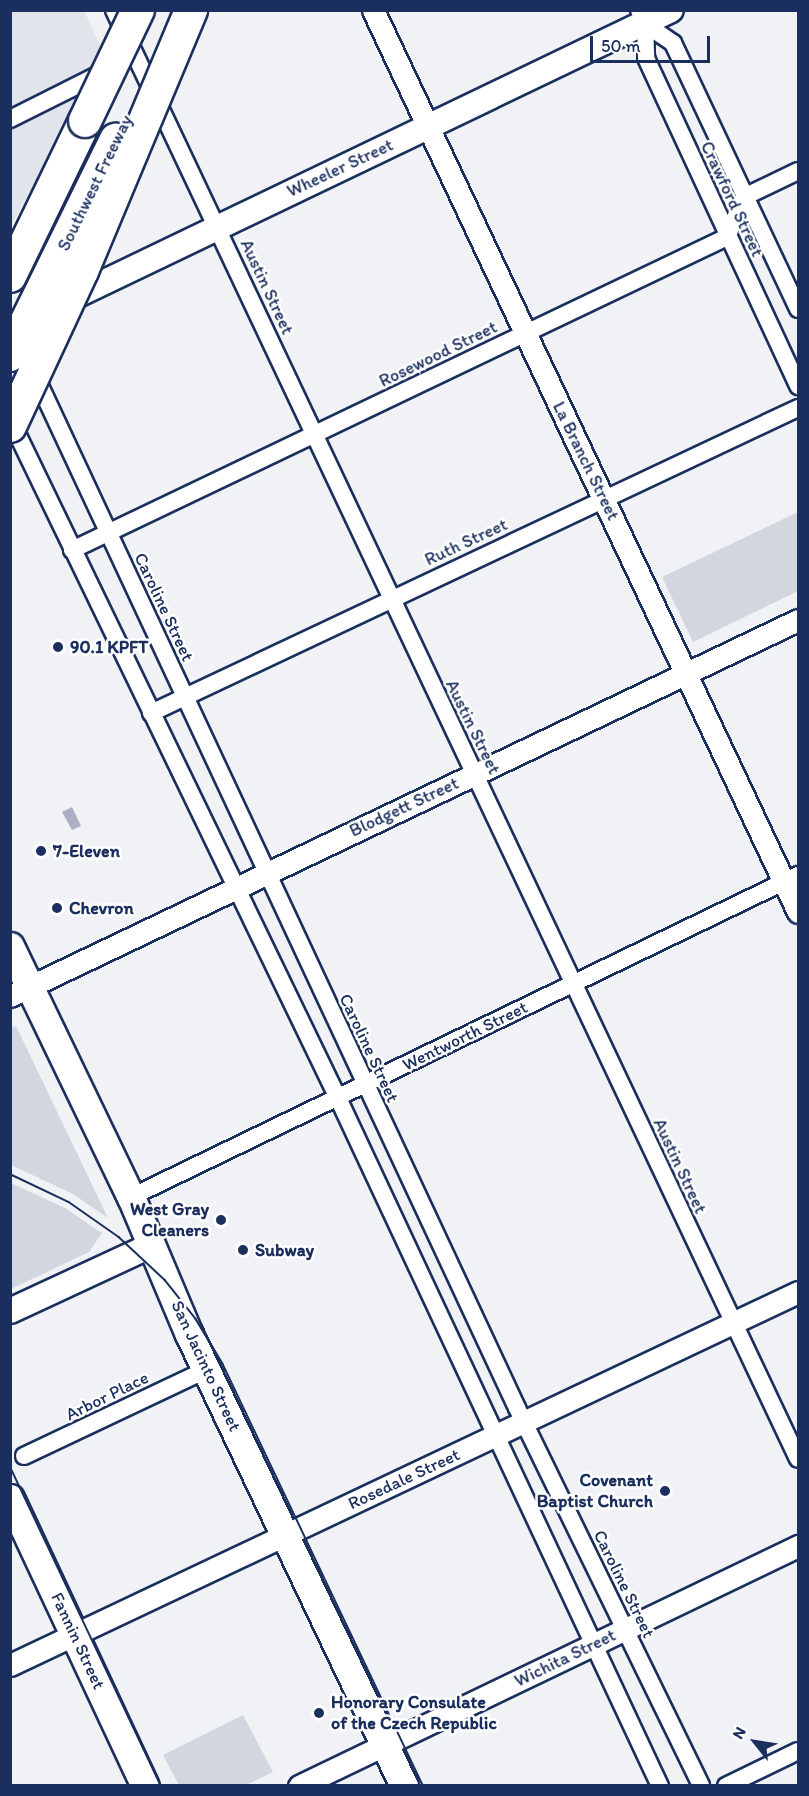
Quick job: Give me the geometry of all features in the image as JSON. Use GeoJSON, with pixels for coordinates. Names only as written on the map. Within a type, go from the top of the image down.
{"type":"FeatureCollection","features":[{"type":"Feature","properties":{"kind":"highway","name":"Southwest Freeway"},"geometry":{"type":"LineString","coordinates":[[10,276],[138,10]]}},
{"type":"Feature","properties":{"kind":"highway","name":"Southwest Freeway"},"geometry":{"type":"LineString","coordinates":[[11,333],[180,10]]}},
{"type":"Feature","properties":{"kind":"highway"},"geometry":{"type":"LineString","coordinates":[[10,426],[82,271],[191,10]]}},
{"type":"Feature","properties":{"kind":"highway"},"geometry":{"type":"LineString","coordinates":[[10,250],[85,121]]}},
{"type":"Feature","properties":{"kind":"main road","name":"Wheeler Street"},"geometry":{"type":"LineString","coordinates":[[11,333],[217,226],[429,126],[642,17],[671,10]]}},
{"type":"Feature","properties":{"kind":"main road","name":"San Jacinto Street"},"geometry":{"type":"LineString","coordinates":[[10,946],[20,991],[131,1197],[206,1370],[404,1785]]}},
{"type":"Feature","properties":{"kind":"main road"},"geometry":{"type":"LineString","coordinates":[[10,1311],[152,1245]]}},
{"type":"Feature","properties":{"kind":"main road","name":"Fannin Street"},"geometry":{"type":"LineString","coordinates":[[10,1498],[145,1785]]}},
{"type":"Feature","properties":{"kind":"street","name":"Austin Street"},"geometry":{"type":"LineString","coordinates":[[114,10],[315,435],[390,600],[475,774],[798,1459]]}},
{"type":"Feature","properties":{"kind":"street","name":"La Branch Street"},"geometry":{"type":"LineString","coordinates":[[373,10],[525,334],[605,498],[685,673],[791,879],[798,912]]}},
{"type":"Feature","properties":{"kind":"street","name":"Crawford Street"},"geometry":{"type":"LineString","coordinates":[[642,17],[673,43],[798,309]]}},
{"type":"Feature","properties":{"kind":"street","name":"Crawford Street"},"geometry":{"type":"LineString","coordinates":[[642,17],[646,58],[798,386]]}},
{"type":"Feature","properties":{"kind":"street"},"geometry":{"type":"LineString","coordinates":[[10,119],[136,56]]}},
{"type":"Feature","properties":{"kind":"street"},"geometry":{"type":"LineString","coordinates":[[727,237],[744,197],[798,171]]}},
{"type":"Feature","properties":{"kind":"street","name":"Rosewood Street"},"geometry":{"type":"LineString","coordinates":[[72,550],[727,237]]}},
{"type":"Feature","properties":{"kind":"street","name":"Caroline Street"},"geometry":{"type":"LineString","coordinates":[[11,333],[268,871],[365,1085],[524,1422],[701,1785]]}},
{"type":"Feature","properties":{"kind":"street","name":"Ruth Street"},"geometry":{"type":"LineString","coordinates":[[151,713],[798,408]]}},
{"type":"Feature","properties":{"kind":"street"},"geometry":{"type":"LineString","coordinates":[[10,419],[338,1098],[494,1436],[660,1785]]}},
{"type":"Feature","properties":{"kind":"street","name":"Blodgett Street"},"geometry":{"type":"LineString","coordinates":[[20,991],[798,620]]}},
{"type":"Feature","properties":{"kind":"street","name":"Wentworth Street"},"geometry":{"type":"LineString","coordinates":[[131,1197],[791,879]]}},
{"type":"Feature","properties":{"kind":"street","name":"Rosedale Street"},"geometry":{"type":"LineString","coordinates":[[10,1665],[798,1292]]}},
{"type":"Feature","properties":{"kind":"street","name":"Arbor Place"},"geometry":{"type":"LineString","coordinates":[[24,1456],[206,1370]]}},
{"type":"Feature","properties":{"kind":"street","name":"Wichita Street"},"geometry":{"type":"LineString","coordinates":[[299,1785],[798,1546]]}},
{"type":"Feature","properties":{"kind":"street"},"geometry":{"type":"LineString","coordinates":[[726,1785],[798,1751]]}},
{"type":"Feature","properties":{"kind":"shaded area"},"geometry":{"type":"Polygon","coordinates":[[[11,11],[84,11],[105,55],[11,226],[11,11]]]}},
{"type":"Feature","properties":{"kind":"shaded area"},"geometry":{"type":"Polygon","coordinates":[[[798,512],[798,591],[693,642],[662,577],[798,512]]]}},
{"type":"Feature","properties":{"kind":"shaded area"},"geometry":{"type":"Polygon","coordinates":[[[16,1026],[108,1218],[73,1194],[11,1165],[10,1028],[16,1026]]]}},
{"type":"Feature","properties":{"kind":"shaded area"},"geometry":{"type":"Polygon","coordinates":[[[11,1183],[65,1208],[102,1233],[89,1252],[11,1289],[11,1183]]]}},
{"type":"Feature","properties":{"kind":"shaded area"},"geometry":{"type":"Polygon","coordinates":[[[243,1715],[273,1772],[246,1785],[179,1785],[163,1755],[243,1715]]]}},
{"type":"Feature","properties":{"kind":"water"},"geometry":{"type":"Polygon","coordinates":[[[72,807],[81,826],[72,830],[62,812],[72,807]]]}},
{"type":"Feature","properties":{"kind":"tram line"},"geometry":{"type":"LineString","coordinates":[[10,1174],[69,1202],[119,1237],[165,1280],[196,1319],[223,1364],[423,1786]]}},
{"type":"Feature","properties":{"kind":"tram line"},"geometry":{"type":"LineString","coordinates":[[10,1466],[161,1786]]}},
{"type":"Feature","properties":{"kind":"place","name":"90.1 KPFT"},"geometry":{"type":"Point","coordinates":[58,647]}},
{"type":"Feature","properties":{"kind":"place","name":"7-Eleven"},"geometry":{"type":"Point","coordinates":[41,851]}},
{"type":"Feature","properties":{"kind":"place","name":"Chevron"},"geometry":{"type":"Point","coordinates":[57,908]}},
{"type":"Feature","properties":{"kind":"place","name":"West Gray Cleaners"},"geometry":{"type":"Point","coordinates":[221,1220]}},
{"type":"Feature","properties":{"kind":"place","name":"Subway"},"geometry":{"type":"Point","coordinates":[243,1250]}},
{"type":"Feature","properties":{"kind":"place","name":"Covenant Baptist Church"},"geometry":{"type":"Point","coordinates":[665,1491]}},
{"type":"Feature","properties":{"kind":"place","name":"Honorary Consulate of the Czech Republic"},"geometry":{"type":"Point","coordinates":[319,1713]}}]}
